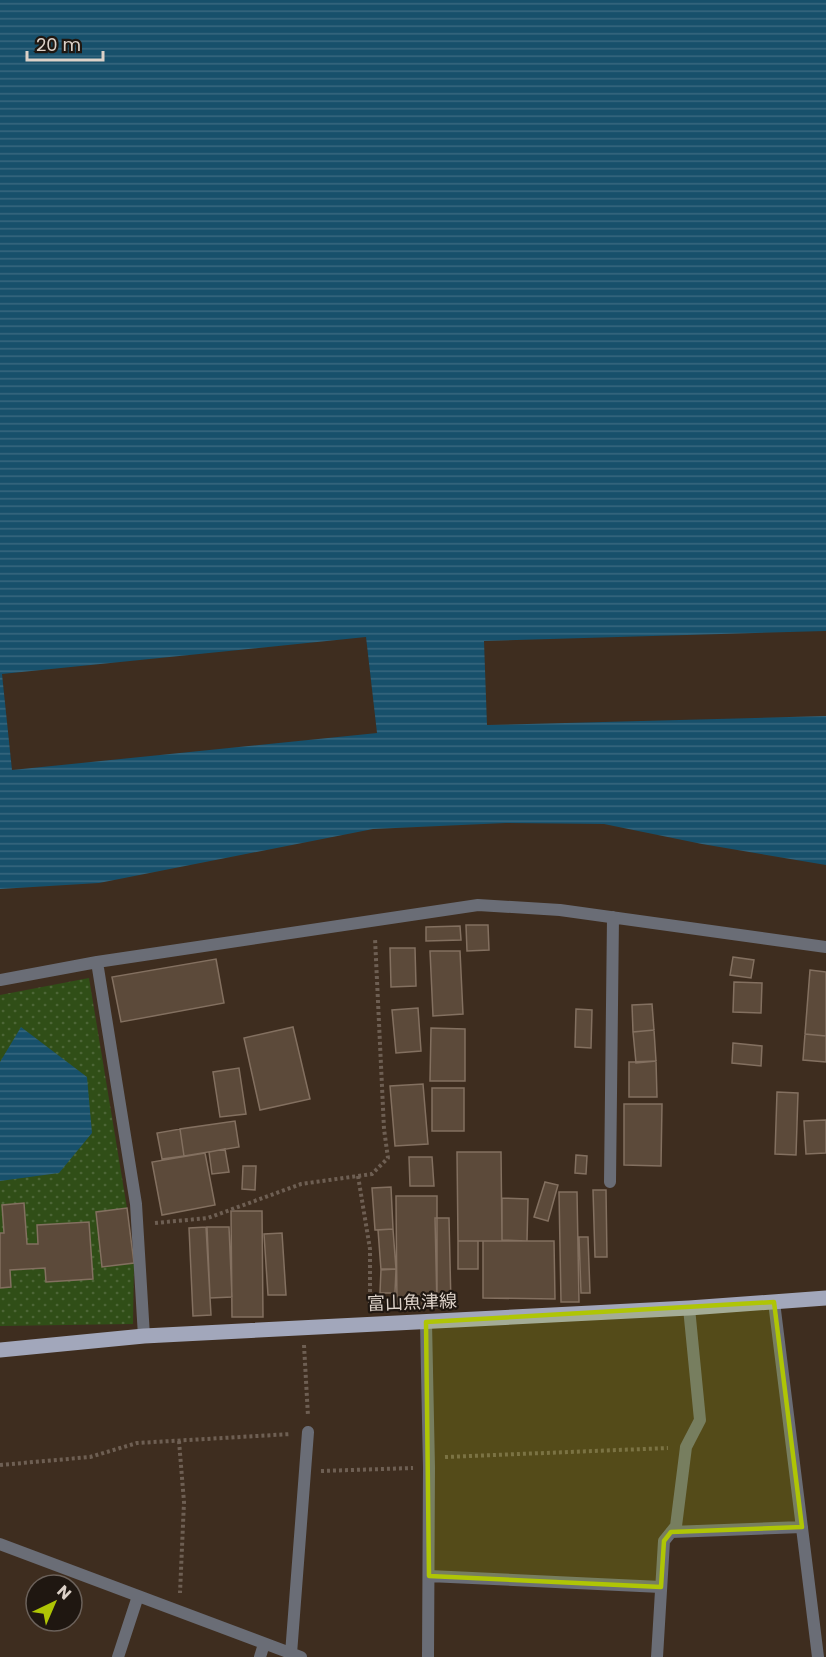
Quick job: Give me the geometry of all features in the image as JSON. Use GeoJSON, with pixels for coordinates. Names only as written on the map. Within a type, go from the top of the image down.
{"type":"FeatureCollection","features":[{"type":"Feature","properties":{"kind":"main road","name":"富山魚津線"},"geometry":{"type":"LineString","coordinates":[[0,1350],[144,1336],[303,1326],[689,1308],[826,1298]]}},
{"type":"Feature","properties":{"kind":"street"},"geometry":{"type":"LineString","coordinates":[[0,980],[97,962],[478,904],[560,910],[826,947]]}},
{"type":"Feature","properties":{"kind":"street"},"geometry":{"type":"LineString","coordinates":[[610,1182],[613,917]]}},
{"type":"Feature","properties":{"kind":"street"},"geometry":{"type":"LineString","coordinates":[[97,962],[136,1204],[144,1336]]}},
{"type":"Feature","properties":{"kind":"street"},"geometry":{"type":"LineString","coordinates":[[774,1302],[818,1657]]}},
{"type":"Feature","properties":{"kind":"street"},"geometry":{"type":"LineString","coordinates":[[657,1657],[664,1541],[676,1526],[686,1447],[700,1419],[689,1308]]}},
{"type":"Feature","properties":{"kind":"street"},"geometry":{"type":"LineString","coordinates":[[426,1322],[429,1463],[428,1657]]}},
{"type":"Feature","properties":{"kind":"street"},"geometry":{"type":"LineString","coordinates":[[0,1544],[296,1656],[308,1432]]}},
{"type":"Feature","properties":{"kind":"street"},"geometry":{"type":"LineString","coordinates":[[671,1532],[802,1527]]}},
{"type":"Feature","properties":{"kind":"street"},"geometry":{"type":"LineString","coordinates":[[429,1576],[661,1587]]}},
{"type":"Feature","properties":{"kind":"street"},"geometry":{"type":"LineString","coordinates":[[118,1657],[138,1596]]}},
{"type":"Feature","properties":{"kind":"street"},"geometry":{"type":"LineString","coordinates":[[260,1657],[264,1644]]}},
{"type":"Feature","properties":{"kind":"path"},"geometry":{"type":"LineString","coordinates":[[137,1225],[208,1218],[301,1184],[372,1174],[388,1158],[384,1129],[375,920]]}},
{"type":"Feature","properties":{"kind":"path"},"geometry":{"type":"LineString","coordinates":[[358,1176],[370,1249],[370,1323]]}},
{"type":"Feature","properties":{"kind":"path"},"geometry":{"type":"LineString","coordinates":[[0,1465],[90,1457],[137,1443],[308,1432],[303,1326]]}},
{"type":"Feature","properties":{"kind":"path"},"geometry":{"type":"LineString","coordinates":[[178,1441],[184,1502],[180,1612]]}},
{"type":"Feature","properties":{"kind":"path"},"geometry":{"type":"LineString","coordinates":[[305,1471],[686,1447]]}},
{"type":"Feature","properties":{"kind":"highlighted area"},"geometry":{"type":"Polygon","coordinates":[[[774,1302],[802,1527],[671,1532],[664,1541],[661,1587],[429,1576],[426,1322],[774,1302]]]}},
{"type":"Feature","properties":{"kind":"green space"},"geometry":{"type":"Polygon","coordinates":[[[89,978],[134,1263],[133,1324],[0,1326],[0,995],[89,978]]]}},
{"type":"Feature","properties":{"kind":"water"},"geometry":{"type":"Polygon","coordinates":[[[0,0],[826,0],[826,865],[702,844],[604,824],[506,823],[373,829],[99,883],[0,889],[0,0]]]}},
{"type":"Feature","properties":{"kind":"water"},"geometry":{"type":"Polygon","coordinates":[[[21,1027],[87,1077],[92,1133],[59,1173],[0,1181],[0,1062],[21,1027]]]}},
{"type":"Feature","properties":{"kind":"pier"},"geometry":{"type":"Polygon","coordinates":[[[826,631],[826,716],[487,725],[484,641],[826,631]]]}},
{"type":"Feature","properties":{"kind":"pier"},"geometry":{"type":"Polygon","coordinates":[[[366,637],[377,733],[12,770],[2,674],[366,637]]]}},
{"type":"Feature","properties":{"kind":"building"},"geometry":{"type":"Polygon","coordinates":[[[466,925],[488,925],[489,950],[467,951],[466,925]]]}},
{"type":"Feature","properties":{"kind":"building"},"geometry":{"type":"Polygon","coordinates":[[[460,926],[461,940],[426,941],[426,927],[460,926]]]}},
{"type":"Feature","properties":{"kind":"building"},"geometry":{"type":"Polygon","coordinates":[[[390,948],[415,948],[416,986],[391,987],[390,948]]]}},
{"type":"Feature","properties":{"kind":"building"},"geometry":{"type":"Polygon","coordinates":[[[430,951],[460,951],[463,1014],[433,1016],[430,951]]]}},
{"type":"Feature","properties":{"kind":"building"},"geometry":{"type":"Polygon","coordinates":[[[733,957],[754,960],[751,978],[730,975],[733,957]]]}},
{"type":"Feature","properties":{"kind":"building"},"geometry":{"type":"Polygon","coordinates":[[[216,959],[224,1003],[121,1022],[112,977],[216,959]]]}},
{"type":"Feature","properties":{"kind":"building"},"geometry":{"type":"Polygon","coordinates":[[[810,970],[826,972],[826,1036],[805,1034],[810,970]]]}},
{"type":"Feature","properties":{"kind":"building"},"geometry":{"type":"Polygon","coordinates":[[[734,982],[762,983],[761,1013],[733,1012],[734,982]]]}},
{"type":"Feature","properties":{"kind":"building"},"geometry":{"type":"Polygon","coordinates":[[[652,1004],[654,1030],[633,1032],[632,1005],[652,1004]]]}},
{"type":"Feature","properties":{"kind":"building"},"geometry":{"type":"Polygon","coordinates":[[[418,1008],[421,1051],[396,1053],[392,1010],[418,1008]]]}},
{"type":"Feature","properties":{"kind":"building"},"geometry":{"type":"Polygon","coordinates":[[[576,1009],[592,1010],[591,1048],[575,1047],[576,1009]]]}},
{"type":"Feature","properties":{"kind":"building"},"geometry":{"type":"Polygon","coordinates":[[[293,1027],[310,1099],[260,1110],[244,1038],[293,1027]]]}},
{"type":"Feature","properties":{"kind":"building"},"geometry":{"type":"Polygon","coordinates":[[[431,1028],[465,1029],[465,1081],[430,1081],[431,1028]]]}},
{"type":"Feature","properties":{"kind":"building"},"geometry":{"type":"Polygon","coordinates":[[[654,1030],[656,1061],[636,1063],[633,1032],[654,1030]]]}},
{"type":"Feature","properties":{"kind":"building"},"geometry":{"type":"Polygon","coordinates":[[[805,1034],[826,1036],[826,1062],[803,1060],[805,1034]]]}},
{"type":"Feature","properties":{"kind":"building"},"geometry":{"type":"Polygon","coordinates":[[[733,1043],[762,1046],[761,1066],[732,1063],[733,1043]]]}},
{"type":"Feature","properties":{"kind":"building"},"geometry":{"type":"Polygon","coordinates":[[[656,1061],[657,1097],[629,1097],[629,1062],[656,1061]]]}},
{"type":"Feature","properties":{"kind":"building"},"geometry":{"type":"Polygon","coordinates":[[[239,1068],[246,1114],[220,1117],[213,1072],[239,1068]]]}},
{"type":"Feature","properties":{"kind":"building"},"geometry":{"type":"Polygon","coordinates":[[[423,1084],[428,1144],[395,1146],[390,1086],[423,1084]]]}},
{"type":"Feature","properties":{"kind":"building"},"geometry":{"type":"Polygon","coordinates":[[[432,1088],[464,1088],[464,1131],[432,1131],[432,1088]]]}},
{"type":"Feature","properties":{"kind":"building"},"geometry":{"type":"Polygon","coordinates":[[[777,1092],[798,1093],[796,1155],[775,1154],[777,1092]]]}},
{"type":"Feature","properties":{"kind":"building"},"geometry":{"type":"Polygon","coordinates":[[[624,1104],[662,1104],[661,1166],[624,1165],[624,1104]]]}},
{"type":"Feature","properties":{"kind":"building"},"geometry":{"type":"Polygon","coordinates":[[[826,1120],[826,1153],[806,1154],[804,1121],[826,1120]]]}},
{"type":"Feature","properties":{"kind":"building"},"geometry":{"type":"Polygon","coordinates":[[[235,1121],[239,1147],[184,1156],[180,1129],[235,1121]]]}},
{"type":"Feature","properties":{"kind":"building"},"geometry":{"type":"Polygon","coordinates":[[[180,1129],[184,1156],[162,1159],[157,1133],[180,1129]]]}},
{"type":"Feature","properties":{"kind":"building"},"geometry":{"type":"Polygon","coordinates":[[[225,1149],[229,1172],[212,1174],[209,1152],[225,1149]]]}},
{"type":"Feature","properties":{"kind":"building"},"geometry":{"type":"Polygon","coordinates":[[[457,1152],[501,1152],[502,1241],[458,1241],[457,1152]]]}},
{"type":"Feature","properties":{"kind":"building"},"geometry":{"type":"Polygon","coordinates":[[[205,1153],[215,1205],[162,1215],[152,1162],[205,1153]]]}},
{"type":"Feature","properties":{"kind":"building"},"geometry":{"type":"Polygon","coordinates":[[[576,1155],[587,1156],[586,1174],[575,1173],[576,1155]]]}},
{"type":"Feature","properties":{"kind":"building"},"geometry":{"type":"Polygon","coordinates":[[[409,1157],[432,1157],[434,1186],[410,1186],[409,1157]]]}},
{"type":"Feature","properties":{"kind":"building"},"geometry":{"type":"Polygon","coordinates":[[[243,1166],[256,1166],[255,1190],[242,1189],[243,1166]]]}},
{"type":"Feature","properties":{"kind":"building"},"geometry":{"type":"Polygon","coordinates":[[[545,1182],[558,1185],[548,1221],[534,1217],[545,1182]]]}},
{"type":"Feature","properties":{"kind":"building"},"geometry":{"type":"Polygon","coordinates":[[[391,1187],[393,1229],[375,1230],[372,1188],[391,1187]]]}},
{"type":"Feature","properties":{"kind":"building"},"geometry":{"type":"Polygon","coordinates":[[[593,1190],[606,1190],[607,1257],[595,1257],[593,1190]]]}},
{"type":"Feature","properties":{"kind":"building"},"geometry":{"type":"Polygon","coordinates":[[[559,1192],[577,1192],[579,1302],[561,1302],[559,1192]]]}},
{"type":"Feature","properties":{"kind":"building"},"geometry":{"type":"Polygon","coordinates":[[[396,1196],[437,1196],[437,1308],[397,1308],[396,1196]]]}},
{"type":"Feature","properties":{"kind":"building"},"geometry":{"type":"Polygon","coordinates":[[[502,1198],[528,1199],[527,1241],[502,1240],[502,1198]]]}},
{"type":"Feature","properties":{"kind":"building"},"geometry":{"type":"Polygon","coordinates":[[[24,1203],[27,1244],[38,1244],[37,1225],[89,1222],[93,1279],[46,1282],[45,1268],[10,1270],[11,1287],[0,1288],[0,1233],[4,1233],[2,1205],[24,1203]]]}},
{"type":"Feature","properties":{"kind":"building"},"geometry":{"type":"Polygon","coordinates":[[[127,1208],[134,1263],[102,1267],[96,1212],[127,1208]]]}},
{"type":"Feature","properties":{"kind":"building"},"geometry":{"type":"Polygon","coordinates":[[[231,1211],[262,1211],[263,1317],[232,1317],[231,1211]]]}},
{"type":"Feature","properties":{"kind":"building"},"geometry":{"type":"Polygon","coordinates":[[[435,1218],[449,1218],[451,1305],[437,1306],[435,1218]]]}},
{"type":"Feature","properties":{"kind":"building"},"geometry":{"type":"Polygon","coordinates":[[[206,1227],[211,1315],[193,1316],[189,1228],[206,1227]]]}},
{"type":"Feature","properties":{"kind":"building"},"geometry":{"type":"Polygon","coordinates":[[[207,1227],[229,1227],[232,1297],[210,1298],[207,1227]]]}},
{"type":"Feature","properties":{"kind":"building"},"geometry":{"type":"Polygon","coordinates":[[[393,1229],[396,1269],[381,1270],[378,1230],[393,1229]]]}},
{"type":"Feature","properties":{"kind":"building"},"geometry":{"type":"Polygon","coordinates":[[[282,1233],[286,1295],[268,1295],[264,1234],[282,1233]]]}},
{"type":"Feature","properties":{"kind":"building"},"geometry":{"type":"Polygon","coordinates":[[[579,1237],[588,1237],[590,1293],[581,1293],[579,1237]]]}},
{"type":"Feature","properties":{"kind":"building"},"geometry":{"type":"Polygon","coordinates":[[[458,1241],[478,1241],[478,1269],[458,1269],[458,1241]]]}},
{"type":"Feature","properties":{"kind":"building"},"geometry":{"type":"Polygon","coordinates":[[[483,1241],[554,1241],[555,1299],[483,1298],[483,1241]]]}},
{"type":"Feature","properties":{"kind":"building"},"geometry":{"type":"Polygon","coordinates":[[[381,1269],[396,1269],[395,1293],[380,1293],[381,1269]]]}}]}
